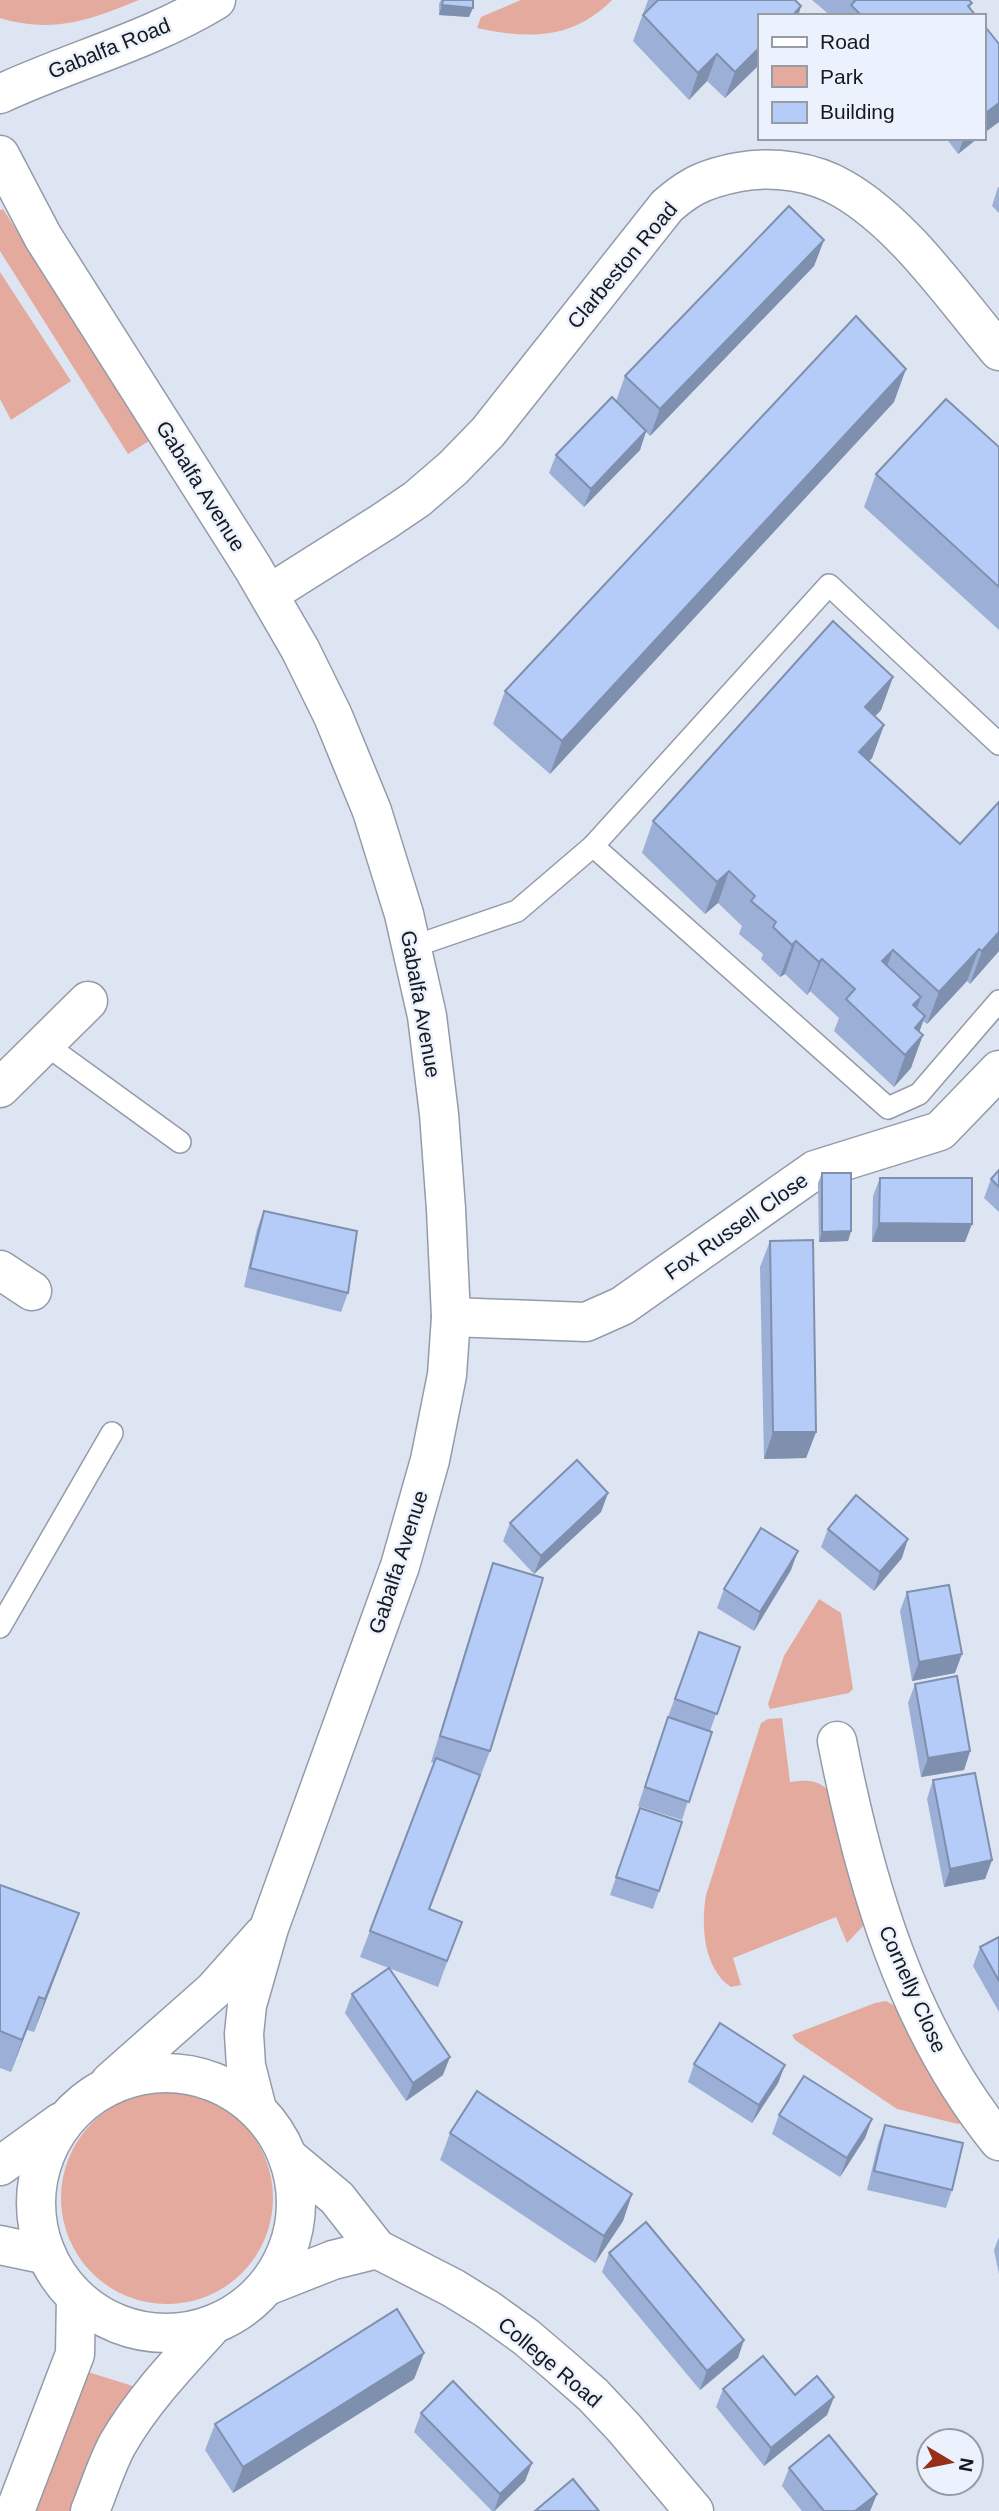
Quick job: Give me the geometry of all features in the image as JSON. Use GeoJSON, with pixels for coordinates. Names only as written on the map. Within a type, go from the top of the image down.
{"type":"FeatureCollection","features":[{"type":"Feature","properties":{"kind":"street","name":"Gabalfa Road"},"geometry":{"type":"LineString","coordinates":[[0,94],[34,78],[109,51],[216,0]]}},
{"type":"Feature","properties":{"kind":"street","name":"Gabalfa Avenue"},"geometry":{"type":"LineString","coordinates":[[0,155],[43,237],[269,594],[333,716],[372,811],[412,947],[426,1016],[439,1114],[452,1317],[447,1375],[430,1460],[400,1566],[269,1928],[247,2005],[244,2034],[246,2066],[257,2109]]}},
{"type":"Feature","properties":{"kind":"street","name":"Clarbeston Road"},"geometry":{"type":"LineString","coordinates":[[269,594],[417,499],[453,468],[488,432],[667,205],[692,187],[715,177],[755,169],[785,170],[813,176],[842,188],[875,212],[911,247],[999,351]]}},
{"type":"Feature","properties":{"kind":"street"},"geometry":{"type":"LineString","coordinates":[[0,1088],[88,1001]]}},
{"type":"Feature","properties":{"kind":"street","name":"Fox Russell Close"},"geometry":{"type":"LineString","coordinates":[[452,1317],[586,1322],[622,1306],[816,1170],[940,1131],[999,1070]]}},
{"type":"Feature","properties":{"kind":"street"},"geometry":{"type":"LineString","coordinates":[[0,1270],[33,1291]]}},
{"type":"Feature","properties":{"kind":"street","name":"Cornelly Close"},"geometry":{"type":"LineString","coordinates":[[837,1741],[849,1800],[891,1949],[939,2053],[999,2141]]}},
{"type":"Feature","properties":{"kind":"street","name":"Gabalfa Avenue"},"geometry":{"type":"LineString","coordinates":[[69,2116],[214,1990],[269,1928]]}},
{"type":"Feature","properties":{"kind":"street"},"geometry":{"type":"LineString","coordinates":[[69,2116],[48,2147],[37,2182],[37,2219],[47,2255],[59,2278],[76,2297],[106,2319],[141,2331],[177,2333],[213,2325],[243,2309],[267,2286],[290,2247],[297,2197],[288,2157],[279,2136],[257,2109],[230,2088],[189,2074],[145,2074],[104,2088]]}},
{"type":"Feature","properties":{"kind":"street"},"geometry":{"type":"LineString","coordinates":[[0,2166],[69,2116]]}},
{"type":"Feature","properties":{"kind":"street","name":"College Road"},"geometry":{"type":"LineString","coordinates":[[288,2157],[337,2198],[377,2249],[453,2288],[526,2337],[593,2395],[694,2511]]}},
{"type":"Feature","properties":{"kind":"street"},"geometry":{"type":"LineString","coordinates":[[0,2245],[47,2255]]}},
{"type":"Feature","properties":{"kind":"street"},"geometry":{"type":"LineString","coordinates":[[267,2286],[334,2260],[377,2249]]}},
{"type":"Feature","properties":{"kind":"street"},"geometry":{"type":"LineString","coordinates":[[15,2511],[75,2354],[76,2297]]}},
{"type":"Feature","properties":{"kind":"street"},"geometry":{"type":"LineString","coordinates":[[90,2511],[116,2447],[129,2426],[171,2371],[213,2325]]}},
{"type":"Feature","properties":{"kind":"lane"},"geometry":{"type":"LineString","coordinates":[[412,947],[517,911],[593,846],[829,585],[999,744]]}},
{"type":"Feature","properties":{"kind":"lane"},"geometry":{"type":"LineString","coordinates":[[593,846],[888,1108],[919,1094],[999,1001]]}},
{"type":"Feature","properties":{"kind":"lane"},"geometry":{"type":"LineString","coordinates":[[45,1044],[180,1142]]}},
{"type":"Feature","properties":{"kind":"lane"},"geometry":{"type":"LineString","coordinates":[[0,1627],[112,1433]]}},
{"type":"Feature","properties":{"kind":"green space"},"geometry":{"type":"Polygon","coordinates":[[[0,0],[139,0],[87,19],[37,25],[0,18],[0,0]]]}},
{"type":"Feature","properties":{"kind":"green space"},"geometry":{"type":"Polygon","coordinates":[[[521,0],[612,0],[581,23],[549,33],[514,34],[477,28],[481,17],[521,0]]]}},
{"type":"Feature","properties":{"kind":"green space"},"geometry":{"type":"Polygon","coordinates":[[[3,209],[149,441],[128,454],[0,251],[0,210],[3,209]]]}},
{"type":"Feature","properties":{"kind":"green space"},"geometry":{"type":"Polygon","coordinates":[[[0,272],[71,381],[11,420],[0,399],[0,272]]]}},
{"type":"Feature","properties":{"kind":"green space"},"geometry":{"type":"Polygon","coordinates":[[[819,1599],[841,1613],[853,1689],[849,1693],[770,1709],[768,1704],[784,1656],[819,1599]]]}},
{"type":"Feature","properties":{"kind":"green space"},"geometry":{"type":"Polygon","coordinates":[[[782,1718],[790,1782],[814,1782],[834,1795],[865,1910],[864,1925],[847,1943],[836,1917],[733,1958],[741,1985],[731,1987],[722,1979],[709,1957],[704,1932],[706,1895],[761,1723],[768,1719],[782,1718]]]}},
{"type":"Feature","properties":{"kind":"green space"},"geometry":{"type":"Polygon","coordinates":[[[886,2001],[897,2007],[968,2120],[958,2124],[897,2109],[795,2040],[792,2035],[886,2001]]]}},
{"type":"Feature","properties":{"kind":"green space"},"geometry":{"type":"Polygon","coordinates":[[[167,2092],[208,2100],[242,2123],[265,2157],[273,2198],[265,2239],[242,2273],[208,2296],[167,2304],[126,2296],[92,2273],[69,2239],[61,2198],[69,2157],[92,2123],[126,2100],[167,2092]]]}},
{"type":"Feature","properties":{"kind":"green space"},"geometry":{"type":"Polygon","coordinates":[[[88,2372],[139,2388],[75,2511],[32,2511],[88,2372]]]}},
{"type":"Feature","properties":{"kind":"building"},"geometry":{"type":"Polygon","coordinates":[[[443,0],[473,0],[473,8],[442,5],[443,0]]]}},
{"type":"Feature","properties":{"kind":"building"},"geometry":{"type":"Polygon","coordinates":[[[658,0],[795,0],[801,6],[794,14],[758,14],[758,49],[735,72],[717,54],[698,73],[643,15],[658,0]]]}},
{"type":"Feature","properties":{"kind":"building"},"geometry":{"type":"Polygon","coordinates":[[[969,0],[972,3],[968,6],[974,14],[860,14],[851,5],[855,1],[969,0]]]}},
{"type":"Feature","properties":{"kind":"building"},"geometry":{"type":"Polygon","coordinates":[[[985,26],[999,44],[999,103],[985,114],[985,26]]]}},
{"type":"Feature","properties":{"kind":"building"},"geometry":{"type":"Polygon","coordinates":[[[789,206],[824,240],[660,409],[625,376],[789,206]]]}},
{"type":"Feature","properties":{"kind":"building"},"geometry":{"type":"Polygon","coordinates":[[[856,316],[906,369],[562,741],[505,691],[856,316]]]}},
{"type":"Feature","properties":{"kind":"building"},"geometry":{"type":"Polygon","coordinates":[[[612,397],[646,431],[591,489],[556,455],[612,397]]]}},
{"type":"Feature","properties":{"kind":"building"},"geometry":{"type":"Polygon","coordinates":[[[946,399],[999,447],[999,587],[876,474],[946,399]]]}},
{"type":"Feature","properties":{"kind":"building"},"geometry":{"type":"Polygon","coordinates":[[[833,621],[893,677],[865,707],[884,725],[859,752],[960,844],[999,802],[999,932],[982,951],[979,949],[939,992],[893,950],[882,961],[921,997],[913,1005],[925,1016],[915,1028],[923,1035],[905,1055],[846,999],[855,989],[822,959],[819,962],[796,941],[792,945],[773,927],[776,922],[751,901],[755,896],[729,871],[717,882],[653,821],[833,621]]]}},
{"type":"Feature","properties":{"kind":"building"},"geometry":{"type":"Polygon","coordinates":[[[999,1170],[999,1187],[991,1179],[999,1170]]]}},
{"type":"Feature","properties":{"kind":"building"},"geometry":{"type":"Polygon","coordinates":[[[822,1173],[851,1173],[851,1231],[822,1232],[822,1173]]]}},
{"type":"Feature","properties":{"kind":"building"},"geometry":{"type":"Polygon","coordinates":[[[880,1178],[972,1178],[972,1224],[879,1223],[880,1178]]]}},
{"type":"Feature","properties":{"kind":"building"},"geometry":{"type":"Polygon","coordinates":[[[264,1211],[357,1231],[348,1293],[250,1268],[264,1211]]]}},
{"type":"Feature","properties":{"kind":"building"},"geometry":{"type":"Polygon","coordinates":[[[813,1240],[816,1432],[773,1432],[770,1241],[813,1240]]]}},
{"type":"Feature","properties":{"kind":"building"},"geometry":{"type":"Polygon","coordinates":[[[577,1460],[608,1493],[541,1556],[510,1523],[577,1460]]]}},
{"type":"Feature","properties":{"kind":"building"},"geometry":{"type":"Polygon","coordinates":[[[856,1495],[908,1539],[880,1572],[828,1529],[856,1495]]]}},
{"type":"Feature","properties":{"kind":"building"},"geometry":{"type":"Polygon","coordinates":[[[761,1528],[798,1551],[760,1612],[724,1589],[761,1528]]]}},
{"type":"Feature","properties":{"kind":"building"},"geometry":{"type":"Polygon","coordinates":[[[493,1563],[543,1578],[490,1751],[440,1736],[493,1563]]]}},
{"type":"Feature","properties":{"kind":"building"},"geometry":{"type":"Polygon","coordinates":[[[949,1585],[962,1654],[919,1662],[907,1592],[949,1585]]]}},
{"type":"Feature","properties":{"kind":"building"},"geometry":{"type":"Polygon","coordinates":[[[699,1632],[740,1647],[717,1714],[675,1699],[699,1632]]]}},
{"type":"Feature","properties":{"kind":"building"},"geometry":{"type":"Polygon","coordinates":[[[957,1676],[970,1751],[928,1758],[915,1684],[957,1676]]]}},
{"type":"Feature","properties":{"kind":"building"},"geometry":{"type":"Polygon","coordinates":[[[668,1717],[712,1732],[689,1802],[645,1787],[668,1717]]]}},
{"type":"Feature","properties":{"kind":"building"},"geometry":{"type":"Polygon","coordinates":[[[436,1758],[480,1775],[429,1909],[462,1922],[447,1961],[370,1931],[436,1758]]]}},
{"type":"Feature","properties":{"kind":"building"},"geometry":{"type":"Polygon","coordinates":[[[975,1773],[992,1860],[950,1869],[933,1780],[975,1773]]]}},
{"type":"Feature","properties":{"kind":"building"},"geometry":{"type":"Polygon","coordinates":[[[640,1808],[682,1822],[659,1891],[616,1877],[640,1808]]]}},
{"type":"Feature","properties":{"kind":"building"},"geometry":{"type":"Polygon","coordinates":[[[0,1885],[79,1913],[45,1999],[39,1997],[22,2040],[0,2031],[0,1885]]]}},
{"type":"Feature","properties":{"kind":"building"},"geometry":{"type":"Polygon","coordinates":[[[999,1937],[999,1981],[980,1947],[999,1937]]]}},
{"type":"Feature","properties":{"kind":"building"},"geometry":{"type":"Polygon","coordinates":[[[389,1968],[450,2057],[413,2083],[352,1994],[389,1968]]]}},
{"type":"Feature","properties":{"kind":"building"},"geometry":{"type":"Polygon","coordinates":[[[720,2023],[785,2065],[759,2105],[694,2064],[720,2023]]]}},
{"type":"Feature","properties":{"kind":"building"},"geometry":{"type":"Polygon","coordinates":[[[804,2076],[872,2119],[847,2158],[779,2115],[804,2076]]]}},
{"type":"Feature","properties":{"kind":"building"},"geometry":{"type":"Polygon","coordinates":[[[477,2091],[632,2194],[604,2236],[450,2133],[477,2091]]]}},
{"type":"Feature","properties":{"kind":"building"},"geometry":{"type":"Polygon","coordinates":[[[885,2125],[963,2143],[952,2190],[874,2171],[885,2125]]]}},
{"type":"Feature","properties":{"kind":"building"},"geometry":{"type":"Polygon","coordinates":[[[646,2222],[744,2340],[707,2371],[609,2253],[646,2222]]]}},
{"type":"Feature","properties":{"kind":"building"},"geometry":{"type":"Polygon","coordinates":[[[397,2309],[424,2353],[243,2467],[215,2424],[397,2309]]]}},
{"type":"Feature","properties":{"kind":"building"},"geometry":{"type":"Polygon","coordinates":[[[763,2356],[795,2395],[817,2376],[834,2397],[771,2448],[723,2389],[763,2356]]]}},
{"type":"Feature","properties":{"kind":"building"},"geometry":{"type":"Polygon","coordinates":[[[453,2381],[532,2463],[500,2494],[421,2413],[453,2381]]]}},
{"type":"Feature","properties":{"kind":"building"},"geometry":{"type":"Polygon","coordinates":[[[829,2435],[877,2494],[855,2511],[824,2511],[789,2468],[829,2435]]]}},
{"type":"Feature","properties":{"kind":"building"},"geometry":{"type":"Polygon","coordinates":[[[573,2479],[599,2511],[535,2511],[573,2479]]]}}]}
